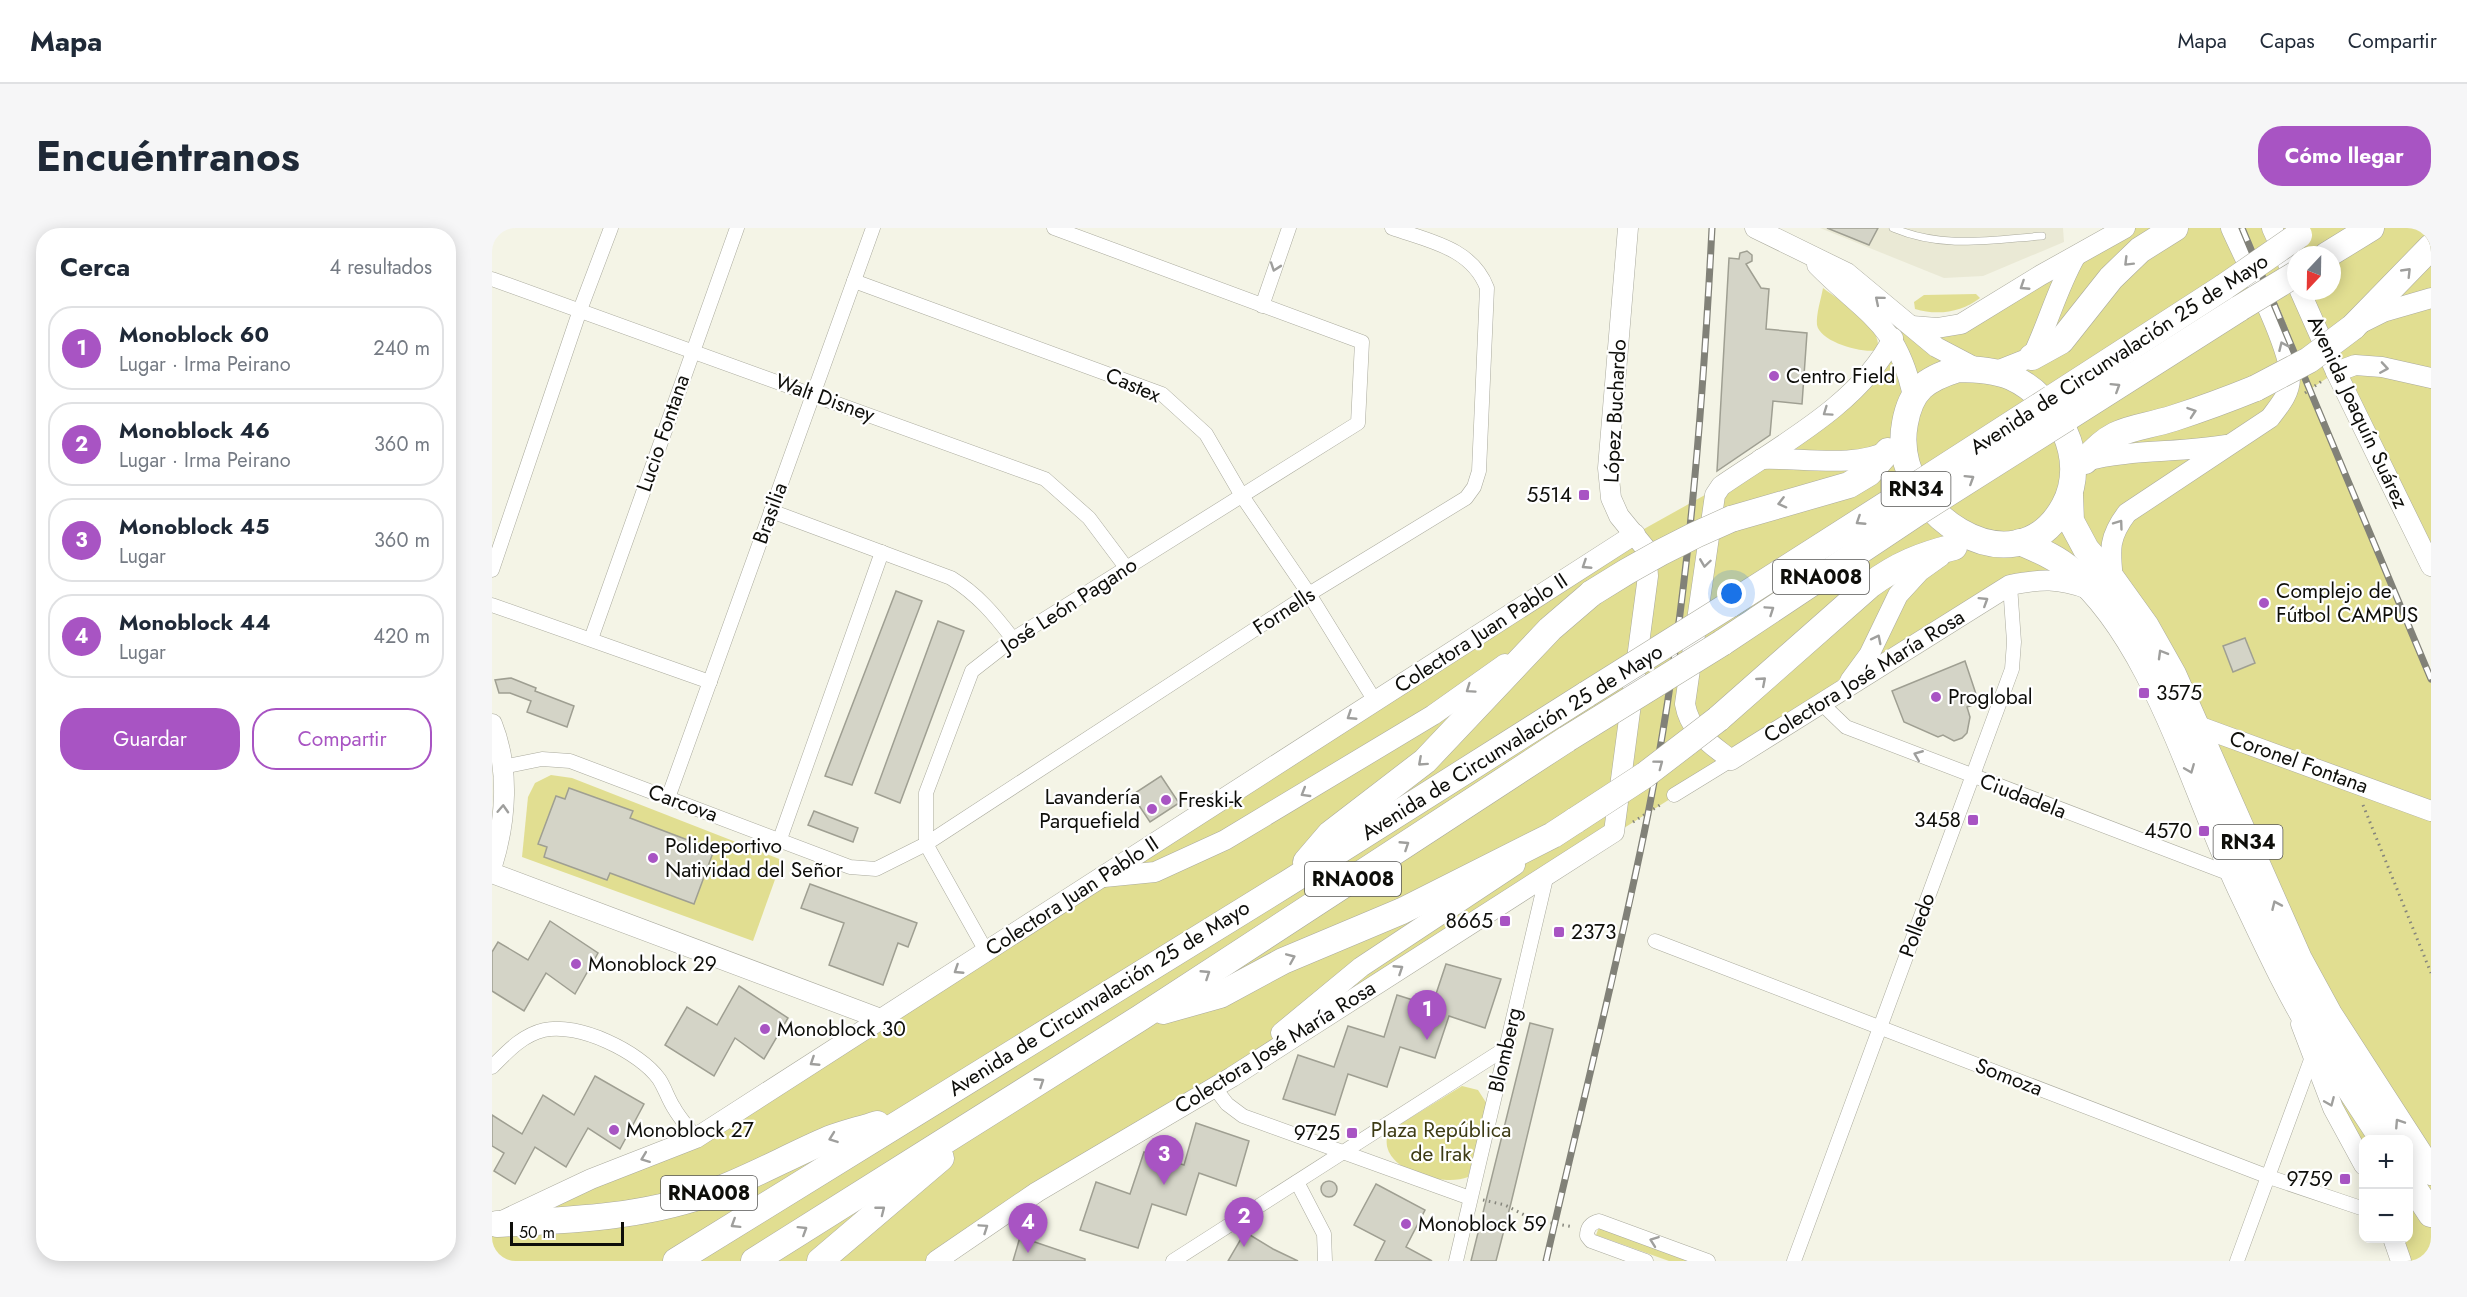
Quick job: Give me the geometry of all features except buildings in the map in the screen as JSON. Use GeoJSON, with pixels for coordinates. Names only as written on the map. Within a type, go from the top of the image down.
{"type":"FeatureCollection","features":[{"type":"Feature","properties":{"kind":"highway"},"geometry":{"type":"LineString","coordinates":[[2031,357],[2061,341],[2112,278],[2140,250],[2175,228]]}},
{"type":"Feature","properties":{"kind":"highway"},"geometry":{"type":"LineString","coordinates":[[2341,246],[2371,228]]}},
{"type":"Feature","properties":{"kind":"highway","name":"Avenida de Circunvalación 25 de Mayo"},"geometry":{"type":"LineString","coordinates":[[2059,408],[2224,286],[2304,232]]}},
{"type":"Feature","properties":{"kind":"highway"},"geometry":{"type":"LineString","coordinates":[[2019,542],[2049,525],[2061,511],[2076,479],[2100,443],[2126,429],[2170,419],[2256,388],[2309,360],[2353,327],[2431,247]]}},
{"type":"Feature","properties":{"kind":"highway","name":"Avenida de Circunvalación 25 de Mayo"},"geometry":{"type":"LineString","coordinates":[[676,1261],[1288,883],[1729,605],[1915,500],[2059,408],[2287,279]]}},
{"type":"Feature","properties":{"kind":"highway"},"geometry":{"type":"LineString","coordinates":[[1913,396],[1938,375],[1958,369],[1986,370]]}},
{"type":"Feature","properties":{"kind":"highway","name":"RN34"},"geometry":{"type":"LineString","coordinates":[[1986,370],[2024,384],[2054,412],[2071,449],[2076,479],[2071,521],[2086,549],[2121,629],[2168,715],[2233,875],[2288,988],[2313,1032],[2380,1135]]}},
{"type":"Feature","properties":{"kind":"highway","name":"RN34"},"geometry":{"type":"LineString","coordinates":[[1913,396],[1904,428],[1906,463],[1919,496],[1943,522],[1958,531],[1992,542],[2019,542],[2055,559],[2071,570],[2102,585],[2146,626],[2168,664],[2299,958],[2330,1014],[2431,1172]]}},
{"type":"Feature","properties":{"kind":"highway"},"geometry":{"type":"LineString","coordinates":[[1288,883],[1330,834],[1425,761],[1550,628],[1592,593],[1666,548],[1731,519],[1849,484],[1869,473],[1888,452]]}},
{"type":"Feature","properties":{"kind":"highway","name":"Avenida de Circunvalación 25 de Mayo"},"geometry":{"type":"LineString","coordinates":[[754,1261],[1140,1018],[1567,739],[1722,643],[1915,500]]}},
{"type":"Feature","properties":{"kind":"highway"},"geometry":{"type":"LineString","coordinates":[[1140,1018],[1220,995],[1282,961],[1402,911],[1553,836],[1645,775],[1718,719],[1870,585],[1908,561],[1954,547]]}},
{"type":"Feature","properties":{"kind":"highway"},"geometry":{"type":"LineString","coordinates":[[820,1261],[910,1186],[991,1113]]}},
{"type":"Feature","properties":{"kind":"highway","name":"RNA008"},"geometry":{"type":"LineString","coordinates":[[494,1225],[589,1218],[670,1205],[705,1195],[831,1138],[909,1115]]}},
{"type":"Feature","properties":{"kind":"highway"},"geometry":{"type":"LineString","coordinates":[[2413,1185],[2431,1214]]}},
{"type":"Feature","properties":{"kind":"main road","name":"López Buchardo"},"geometry":{"type":"LineString","coordinates":[[1614,832],[1648,576],[1646,549],[1619,516],[1611,498],[1608,468],[1629,228]]}},
{"type":"Feature","properties":{"kind":"main road"},"geometry":{"type":"LineString","coordinates":[[1755,228],[1847,273],[1936,347],[1986,370],[2031,357],[2047,326],[2058,287],[2075,257]]}},
{"type":"Feature","properties":{"kind":"main road"},"geometry":{"type":"LineString","coordinates":[[1912,326],[1937,328],[1961,324],[2126,228]]}},
{"type":"Feature","properties":{"kind":"main road","name":"Avenida Joaquín Suárez"},"geometry":{"type":"LineString","coordinates":[[2230,444],[2270,418],[2285,399],[2290,378],[2287,356],[2231,228]]}},
{"type":"Feature","properties":{"kind":"main road"},"geometry":{"type":"LineString","coordinates":[[2272,228],[2287,261]]}},
{"type":"Feature","properties":{"kind":"main road"},"geometry":{"type":"LineString","coordinates":[[1809,256],[1838,286],[1872,314],[1893,338],[1908,373],[1913,396]]}},
{"type":"Feature","properties":{"kind":"main road"},"geometry":{"type":"LineString","coordinates":[[2353,327],[2383,312],[2431,298]]}},
{"type":"Feature","properties":{"kind":"main road","name":"Avenida Joaquín Suárez"},"geometry":{"type":"LineString","coordinates":[[2304,300],[2430,561]]}},
{"type":"Feature","properties":{"kind":"main road"},"geometry":{"type":"LineString","coordinates":[[1731,760],[1697,733],[1688,720],[1685,704],[1713,503],[1721,486],[1839,404],[1859,386],[1881,362],[1893,338]]}},
{"type":"Feature","properties":{"kind":"main road"},"geometry":{"type":"LineString","coordinates":[[2337,372],[2355,365],[2382,367],[2431,378]]}},
{"type":"Feature","properties":{"kind":"main road"},"geometry":{"type":"LineString","coordinates":[[1761,459],[1872,457],[1888,452],[1904,428]]}},
{"type":"Feature","properties":{"kind":"main road"},"geometry":{"type":"LineString","coordinates":[[2076,479],[2114,454],[2164,452],[2230,444]]}},
{"type":"Feature","properties":{"kind":"main road"},"geometry":{"type":"LineString","coordinates":[[2102,585],[2114,530],[2127,513],[2230,444]]}},
{"type":"Feature","properties":{"kind":"main road","name":"Colectora Juan Pablo II"},"geometry":{"type":"LineString","coordinates":[[494,1225],[591,1179],[696,1138],[1635,534]]}},
{"type":"Feature","properties":{"kind":"main road"},"geometry":{"type":"LineString","coordinates":[[1845,688],[1869,655],[1898,595],[1920,572],[1954,547],[1992,542]]}},
{"type":"Feature","properties":{"kind":"main road","name":"Colectora José María Rosa"},"geometry":{"type":"LineString","coordinates":[[1731,760],[2010,585],[2043,579],[2102,585]]}},
{"type":"Feature","properties":{"kind":"main road"},"geometry":{"type":"LineString","coordinates":[[1101,878],[1155,872],[1225,840],[1433,715],[1490,675],[1550,628]]}},
{"type":"Feature","properties":{"kind":"main road","name":"Coronel Fontana"},"geometry":{"type":"LineString","coordinates":[[2168,715],[2431,811]]}},
{"type":"Feature","properties":{"kind":"main road"},"geometry":{"type":"LineString","coordinates":[[492,724],[502,767],[503,821],[492,866]]}},
{"type":"Feature","properties":{"kind":"main road","name":"Colectora José María Rosa"},"geometry":{"type":"LineString","coordinates":[[936,1261],[1037,1192],[1232,1077],[1614,832]]}},
{"type":"Feature","properties":{"kind":"main road"},"geometry":{"type":"LineString","coordinates":[[1232,1077],[1361,967],[1515,865],[1553,836]]}},
{"type":"Feature","properties":{"kind":"main road"},"geometry":{"type":"LineString","coordinates":[[492,873],[881,1019]]}},
{"type":"Feature","properties":{"kind":"main road"},"geometry":{"type":"LineString","coordinates":[[2288,988],[2333,1108],[2359,1156]]}},
{"type":"Feature","properties":{"kind":"main road"},"geometry":{"type":"LineString","coordinates":[[2394,1243],[2402,1261]]}},
{"type":"Feature","properties":{"kind":"street"},"geometry":{"type":"LineString","coordinates":[[492,570],[580,310],[611,228]]}},
{"type":"Feature","properties":{"kind":"street","name":"Lucio Fontana"},"geometry":{"type":"LineString","coordinates":[[591,639],[692,350],[738,228]]}},
{"type":"Feature","properties":{"kind":"street","name":"Brasilia"},"geometry":{"type":"LineString","coordinates":[[668,798],[873,228]]}},
{"type":"Feature","properties":{"kind":"street"},"geometry":{"type":"LineString","coordinates":[[1054,228],[1262,306],[1288,228]]}},
{"type":"Feature","properties":{"kind":"street","name":"Fornells"},"geometry":{"type":"LineString","coordinates":[[926,844],[1309,594],[1466,498],[1474,487],[1479,471],[1487,288],[1478,268],[1461,253],[1392,228]]}},
{"type":"Feature","properties":{"kind":"street","name":"Walt Disney"},"geometry":{"type":"LineString","coordinates":[[492,279],[1045,479],[1089,518],[1125,566]]}},
{"type":"Feature","properties":{"kind":"street","name":"Castex"},"geometry":{"type":"LineString","coordinates":[[854,280],[1162,394],[1206,434],[1242,496],[1309,594],[1375,701]]}},
{"type":"Feature","properties":{"kind":"street","name":"José León Pagano"},"geometry":{"type":"LineString","coordinates":[[986,951],[926,844],[926,793],[972,671],[1013,639],[1125,566],[1358,423],[1362,342],[1262,306]]}},
{"type":"Feature","properties":{"kind":"street"},"geometry":{"type":"LineString","coordinates":[[771,511],[951,578],[970,590],[991,609],[1013,639]]}},
{"type":"Feature","properties":{"kind":"street"},"geometry":{"type":"LineString","coordinates":[[780,839],[882,552]]}},
{"type":"Feature","properties":{"kind":"street","name":"Polledo"},"geometry":{"type":"LineString","coordinates":[[1794,1261],[2012,669],[2014,642],[2010,585]]}},
{"type":"Feature","properties":{"kind":"street"},"geometry":{"type":"LineString","coordinates":[[492,605],[710,682]]}},
{"type":"Feature","properties":{"kind":"street","name":"Ciudadela"},"geometry":{"type":"LineString","coordinates":[[1821,703],[1846,727],[2233,875]]}},
{"type":"Feature","properties":{"kind":"street","name":"Carcova"},"geometry":{"type":"LineString","coordinates":[[502,767],[542,759],[570,761],[780,839],[820,858],[850,867],[876,869],[926,844]]}},
{"type":"Feature","properties":{"kind":"street","name":"Colectora José María Rosa"},"geometry":{"type":"LineString","coordinates":[[1674,795],[1731,760]]}},
{"type":"Feature","properties":{"kind":"street","name":"Blomberg"},"geometry":{"type":"LineString","coordinates":[[1456,1261],[1547,874]]}},
{"type":"Feature","properties":{"kind":"street","name":"Somoza"},"geometry":{"type":"LineString","coordinates":[[1655,941],[2269,1177],[2359,1207]]}},
{"type":"Feature","properties":{"kind":"street"},"geometry":{"type":"LineString","coordinates":[[492,1067],[517,1042],[544,1030],[571,1030],[604,1040],[637,1058],[659,1079],[674,1110],[696,1138]]}},
{"type":"Feature","properties":{"kind":"street"},"geometry":{"type":"LineString","coordinates":[[1173,1261],[1506,1048]]}},
{"type":"Feature","properties":{"kind":"street"},"geometry":{"type":"LineString","coordinates":[[2237,1261],[2312,1057]]}},
{"type":"Feature","properties":{"kind":"street"},"geometry":{"type":"LineString","coordinates":[[1214,1087],[1227,1104],[1244,1116],[1470,1198]]}},
{"type":"Feature","properties":{"kind":"street"},"geometry":{"type":"LineString","coordinates":[[1296,1182],[1323,1234],[1325,1261]]}},
{"type":"Feature","properties":{"kind":"street"},"geometry":{"type":"LineString","coordinates":[[1646,1261],[1591,1241],[1587,1236],[1587,1229],[1592,1223],[1599,1221],[1708,1261]]}},
{"type":"Feature","properties":{"kind":"lane"},"geometry":{"type":"LineString","coordinates":[[1893,228],[1912,236],[1945,243],[2042,236]]}},
{"type":"Feature","properties":{"kind":"path"},"geometry":{"type":"LineString","coordinates":[[1648,813],[1674,795]]}},
{"type":"Feature","properties":{"kind":"path"},"geometry":{"type":"LineString","coordinates":[[2360,798],[2431,973]]}},
{"type":"Feature","properties":{"kind":"path"},"geometry":{"type":"LineString","coordinates":[[1470,1198],[1505,1205],[1534,1220],[1587,1229]]}},
{"type":"Feature","properties":{"kind":"shaded area"},"geometry":{"type":"Polygon","coordinates":[[[1820,228],[2063,228],[2064,242],[1983,276],[1944,278],[1820,228]]]}},
{"type":"Feature","properties":{"kind":"green space"},"geometry":{"type":"Polygon","coordinates":[[[2125,228],[2431,228],[2431,558],[2336,372],[2309,390],[2431,679],[2431,1261],[2401,1261],[2394,1243],[2413,1243],[2413,1135],[2359,1135],[2359,1156],[2113,580],[2010,585],[936,1261],[492,1261],[492,1227],[696,1138],[1635,534],[1721,486],[1839,404],[1893,338],[1912,326],[1937,328],[2125,228]]]}},
{"type":"Feature","properties":{"kind":"green space"},"geometry":{"type":"Polygon","coordinates":[[[1823,288],[1859,314],[1867,323],[1878,340],[1878,350],[1863,350],[1843,345],[1826,337],[1820,331],[1817,321],[1823,288]]]}},
{"type":"Feature","properties":{"kind":"green space"},"geometry":{"type":"Polygon","coordinates":[[[1976,294],[1980,298],[1958,309],[1932,312],[1915,309],[1914,302],[1924,295],[1976,294]]]}},
{"type":"Feature","properties":{"kind":"green space","name":"Polideportivo Natividad del Señor"},"geometry":{"type":"Polygon","coordinates":[[[551,775],[572,778],[782,860],[753,941],[522,857],[528,797],[535,783],[551,775]]]}},
{"type":"Feature","properties":{"kind":"green space","name":"Plaza República de Irak"},"geometry":{"type":"Polygon","coordinates":[[[1462,1086],[1478,1090],[1487,1104],[1468,1177],[1442,1180],[1413,1172],[1400,1165],[1391,1155],[1387,1144],[1389,1131],[1462,1086]]]}},
{"type":"Feature","properties":{"kind":"green space"},"geometry":{"type":"Polygon","coordinates":[[[1599,1227],[1694,1261],[1669,1261],[1596,1235],[1599,1227]]]}},
{"type":"Feature","properties":{"kind":"railway"},"geometry":{"type":"LineString","coordinates":[[1546,1261],[1624,926],[1648,814],[1673,669],[1697,449],[1712,228]]}},
{"type":"Feature","properties":{"kind":"railway"},"geometry":{"type":"LineString","coordinates":[[2242,228],[2431,679]]}},
{"type":"Feature","properties":{"kind":"place","name":"Centro Field"},"geometry":{"type":"Point","coordinates":[1774,376]}},
{"type":"Feature","properties":{"kind":"place","name":"5514"},"geometry":{"type":"Point","coordinates":[1584,495]}},
{"type":"Feature","properties":{"kind":"place","name":"Complejo de Fútbol CAMPUS"},"geometry":{"type":"Point","coordinates":[2264,603]}},
{"type":"Feature","properties":{"kind":"place","name":"3575"},"geometry":{"type":"Point","coordinates":[2144,693]}},
{"type":"Feature","properties":{"kind":"place","name":"Proglobal"},"geometry":{"type":"Point","coordinates":[1936,697]}},
{"type":"Feature","properties":{"kind":"place","name":"Freski-k"},"geometry":{"type":"Point","coordinates":[1166,800]}},
{"type":"Feature","properties":{"kind":"place","name":"Lavandería Parquefield"},"geometry":{"type":"Point","coordinates":[1152,809]}},
{"type":"Feature","properties":{"kind":"place","name":"3458"},"geometry":{"type":"Point","coordinates":[1973,820]}},
{"type":"Feature","properties":{"kind":"place","name":"4570"},"geometry":{"type":"Point","coordinates":[2204,831]}},
{"type":"Feature","properties":{"kind":"place","name":"Polideportivo Natividad del Señor"},"geometry":{"type":"Point","coordinates":[653,858]}},
{"type":"Feature","properties":{"kind":"place","name":"8665"},"geometry":{"type":"Point","coordinates":[1505,921]}},
{"type":"Feature","properties":{"kind":"place","name":"2373"},"geometry":{"type":"Point","coordinates":[1559,932]}},
{"type":"Feature","properties":{"kind":"place","name":"Monoblock 29"},"geometry":{"type":"Point","coordinates":[576,964]}},
{"type":"Feature","properties":{"kind":"place","name":"Monoblock 30"},"geometry":{"type":"Point","coordinates":[765,1029]}},
{"type":"Feature","properties":{"kind":"place","name":"Monoblock 60"},"geometry":{"type":"Point","coordinates":[1427,1040]}},
{"type":"Feature","properties":{"kind":"place","name":"Monoblock 27"},"geometry":{"type":"Point","coordinates":[614,1130]}},
{"type":"Feature","properties":{"kind":"place","name":"9725"},"geometry":{"type":"Point","coordinates":[1352,1133]}},
{"type":"Feature","properties":{"kind":"place","name":"9759"},"geometry":{"type":"Point","coordinates":[2345,1179]}},
{"type":"Feature","properties":{"kind":"place","name":"Monoblock 45"},"geometry":{"type":"Point","coordinates":[1164,1185]}},
{"type":"Feature","properties":{"kind":"place","name":"Monoblock 59"},"geometry":{"type":"Point","coordinates":[1406,1224]}},
{"type":"Feature","properties":{"kind":"place","name":"Monoblock 46"},"geometry":{"type":"Point","coordinates":[1244,1247]}},
{"type":"Feature","properties":{"kind":"place","name":"Monoblock 44"},"geometry":{"type":"Point","coordinates":[1028,1253]}}]}
